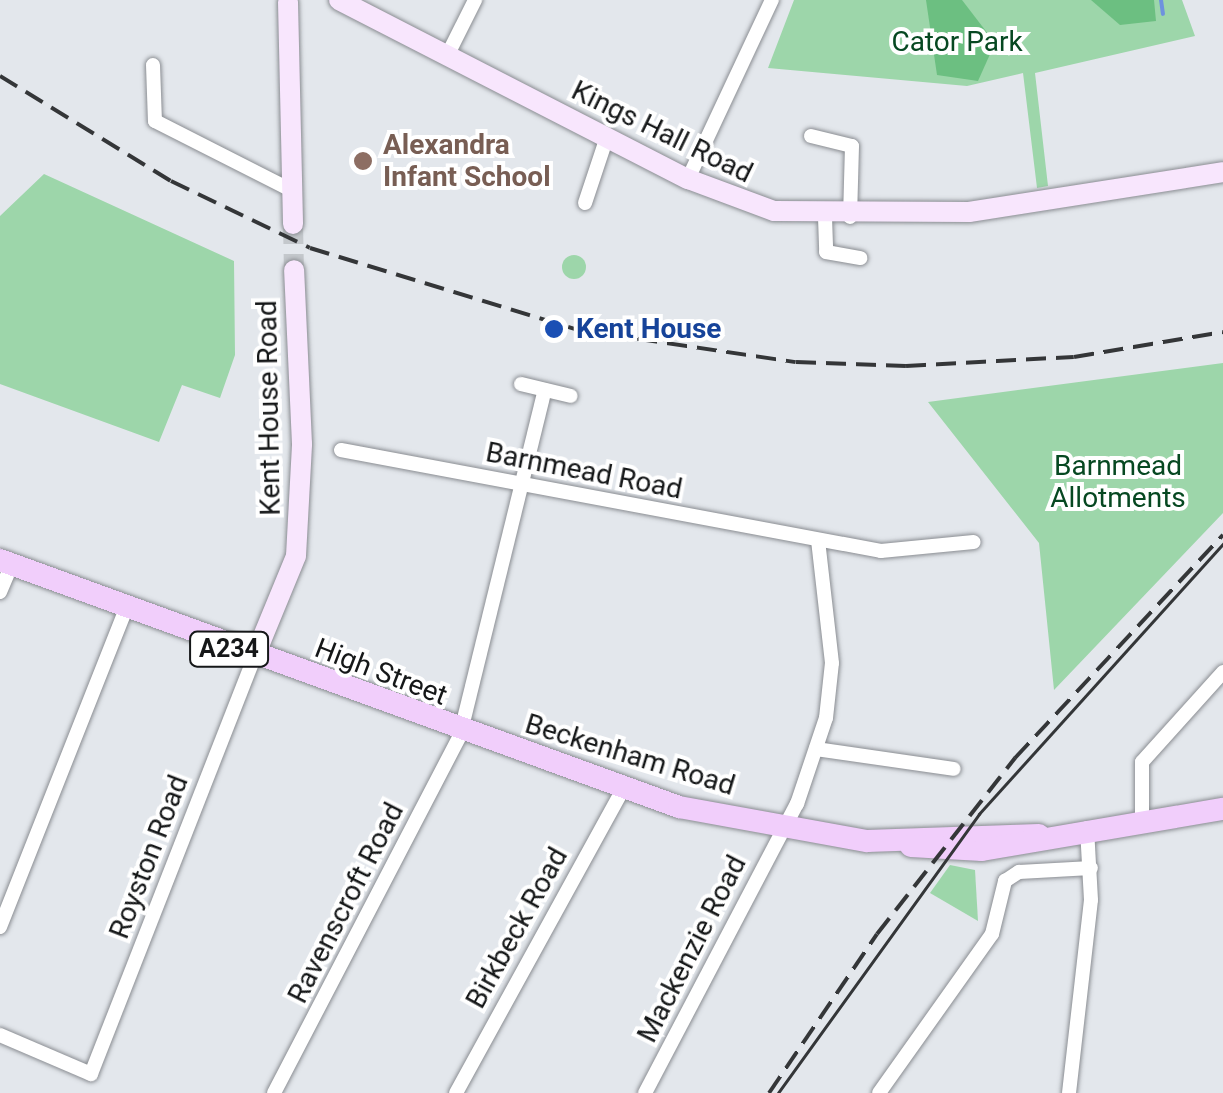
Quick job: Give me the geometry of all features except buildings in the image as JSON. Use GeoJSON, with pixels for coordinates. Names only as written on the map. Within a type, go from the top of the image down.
{"type":"FeatureCollection","features":[{"type":"Feature","properties":{"kind":"main road","name":"High Street"},"geometry":{"type":"LineString","coordinates":[[6,562],[126,611],[460,734]]}},
{"type":"Feature","properties":{"kind":"main road","name":"Beckenham Road"},"geometry":{"type":"LineString","coordinates":[[460,734],[624,789],[780,828],[982,850],[1039,835],[1223,808]]}},
{"type":"Feature","properties":{"kind":"street","name":"Kings Hall Road"},"geometry":{"type":"LineString","coordinates":[[338,0],[742,203],[824,217],[850,217],[1044,204],[1223,172]]}},
{"type":"Feature","properties":{"kind":"street"},"geometry":{"type":"LineString","coordinates":[[448,56],[475,0]]}},
{"type":"Feature","properties":{"kind":"street"},"geometry":{"type":"LineString","coordinates":[[688,179],[772,0]]}},
{"type":"Feature","properties":{"kind":"street"},"geometry":{"type":"LineString","coordinates":[[290,1],[293,224]]}},
{"type":"Feature","properties":{"kind":"street"},"geometry":{"type":"LineString","coordinates":[[153,65],[155,121],[293,191]]}},
{"type":"Feature","properties":{"kind":"street"},"geometry":{"type":"LineString","coordinates":[[812,136],[852,146],[850,217]]}},
{"type":"Feature","properties":{"kind":"street"},"geometry":{"type":"LineString","coordinates":[[585,203],[607,137]]}},
{"type":"Feature","properties":{"kind":"street"},"geometry":{"type":"LineString","coordinates":[[824,217],[826,252],[860,258]]}},
{"type":"Feature","properties":{"kind":"street","name":"Kent House Road"},"geometry":{"type":"LineString","coordinates":[[254,658],[296,556],[302,444],[294,270]]}},
{"type":"Feature","properties":{"kind":"street"},"geometry":{"type":"LineString","coordinates":[[521,384],[571,396]]}},
{"type":"Feature","properties":{"kind":"street","name":"Ravenscroft Road"},"geometry":{"type":"LineString","coordinates":[[274,1093],[460,734],[546,390]]}},
{"type":"Feature","properties":{"kind":"street","name":"Barnmead Road"},"geometry":{"type":"LineString","coordinates":[[340,450],[818,540],[930,552],[974,542]]}},
{"type":"Feature","properties":{"kind":"street"},"geometry":{"type":"LineString","coordinates":[[780,828],[816,749],[832,662],[818,540]]}},
{"type":"Feature","properties":{"kind":"street"},"geometry":{"type":"LineString","coordinates":[[0,592],[6,562]]}},
{"type":"Feature","properties":{"kind":"street"},"geometry":{"type":"LineString","coordinates":[[0,927],[126,611]]}},
{"type":"Feature","properties":{"kind":"street","name":"Royston Road"},"geometry":{"type":"LineString","coordinates":[[0,1034],[92,1074],[254,658]]}},
{"type":"Feature","properties":{"kind":"street"},"geometry":{"type":"LineString","coordinates":[[1142,819],[1142,762],[1223,672]]}},
{"type":"Feature","properties":{"kind":"street"},"geometry":{"type":"LineString","coordinates":[[816,749],[954,769]]}},
{"type":"Feature","properties":{"kind":"street","name":"Birkbeck Road"},"geometry":{"type":"LineString","coordinates":[[456,1093],[624,789]]}},
{"type":"Feature","properties":{"kind":"street","name":"Mackenzie Road"},"geometry":{"type":"LineString","coordinates":[[644,1093],[780,828]]}},
{"type":"Feature","properties":{"kind":"street"},"geometry":{"type":"LineString","coordinates":[[1070,1093],[1092,868],[1087,828]]}},
{"type":"Feature","properties":{"kind":"street"},"geometry":{"type":"LineString","coordinates":[[879,1093],[992,934],[1004,881],[1020,872],[1092,868]]}},
{"type":"Feature","properties":{"kind":"green space","name":"Cator Park"},"geometry":{"type":"Polygon","coordinates":[[[794,0],[1182,0],[1195,36],[1035,73],[1048,186],[1037,188],[1023,73],[967,86],[768,68],[794,0]]]}},
{"type":"Feature","properties":{"kind":"green space"},"geometry":{"type":"Polygon","coordinates":[[[926,0],[962,0],[995,43],[978,81],[937,75],[926,0]]]}},
{"type":"Feature","properties":{"kind":"green space"},"geometry":{"type":"Polygon","coordinates":[[[1091,0],[1154,0],[1156,21],[1120,25],[1091,0]]]}},
{"type":"Feature","properties":{"kind":"green space"},"geometry":{"type":"Polygon","coordinates":[[[44,174],[234,261],[235,355],[220,398],[182,385],[159,442],[0,384],[0,216],[44,174]]]}},
{"type":"Feature","properties":{"kind":"green space"},"geometry":{"type":"Polygon","coordinates":[[[574,255],[586,267],[574,279],[562,267],[574,255]]]}},
{"type":"Feature","properties":{"kind":"green space","name":"Barnmead Allotments"},"geometry":{"type":"Polygon","coordinates":[[[1223,363],[1223,513],[1054,690],[1039,543],[928,402],[1223,363]]]}},
{"type":"Feature","properties":{"kind":"green space"},"geometry":{"type":"Polygon","coordinates":[[[950,865],[975,870],[978,921],[930,893],[950,865]]]}},
{"type":"Feature","properties":{"kind":"waterway"},"geometry":{"type":"LineString","coordinates":[[1161,0],[1163,14]]}},
{"type":"Feature","properties":{"kind":"tunnel"},"geometry":{"type":"LineString","coordinates":[[293,224],[294,270]]}},
{"type":"Feature","properties":{"kind":"tram line"},"geometry":{"type":"LineString","coordinates":[[778,1093],[979,814],[1223,544]]}},
{"type":"Feature","properties":{"kind":"railway"},"geometry":{"type":"LineString","coordinates":[[0,76],[171,181],[310,248],[578,330],[796,362],[906,366],[1074,357],[1223,332]]}},
{"type":"Feature","properties":{"kind":"railway"},"geometry":{"type":"LineString","coordinates":[[769,1093],[877,934],[1015,758],[1223,535]]}},
{"type":"Feature","properties":{"kind":"place","name":"Alexandra Infant School"},"geometry":{"type":"Point","coordinates":[363,161]}},
{"type":"Feature","properties":{"kind":"place","name":"Kent House"},"geometry":{"type":"Point","coordinates":[554,329]}}]}
